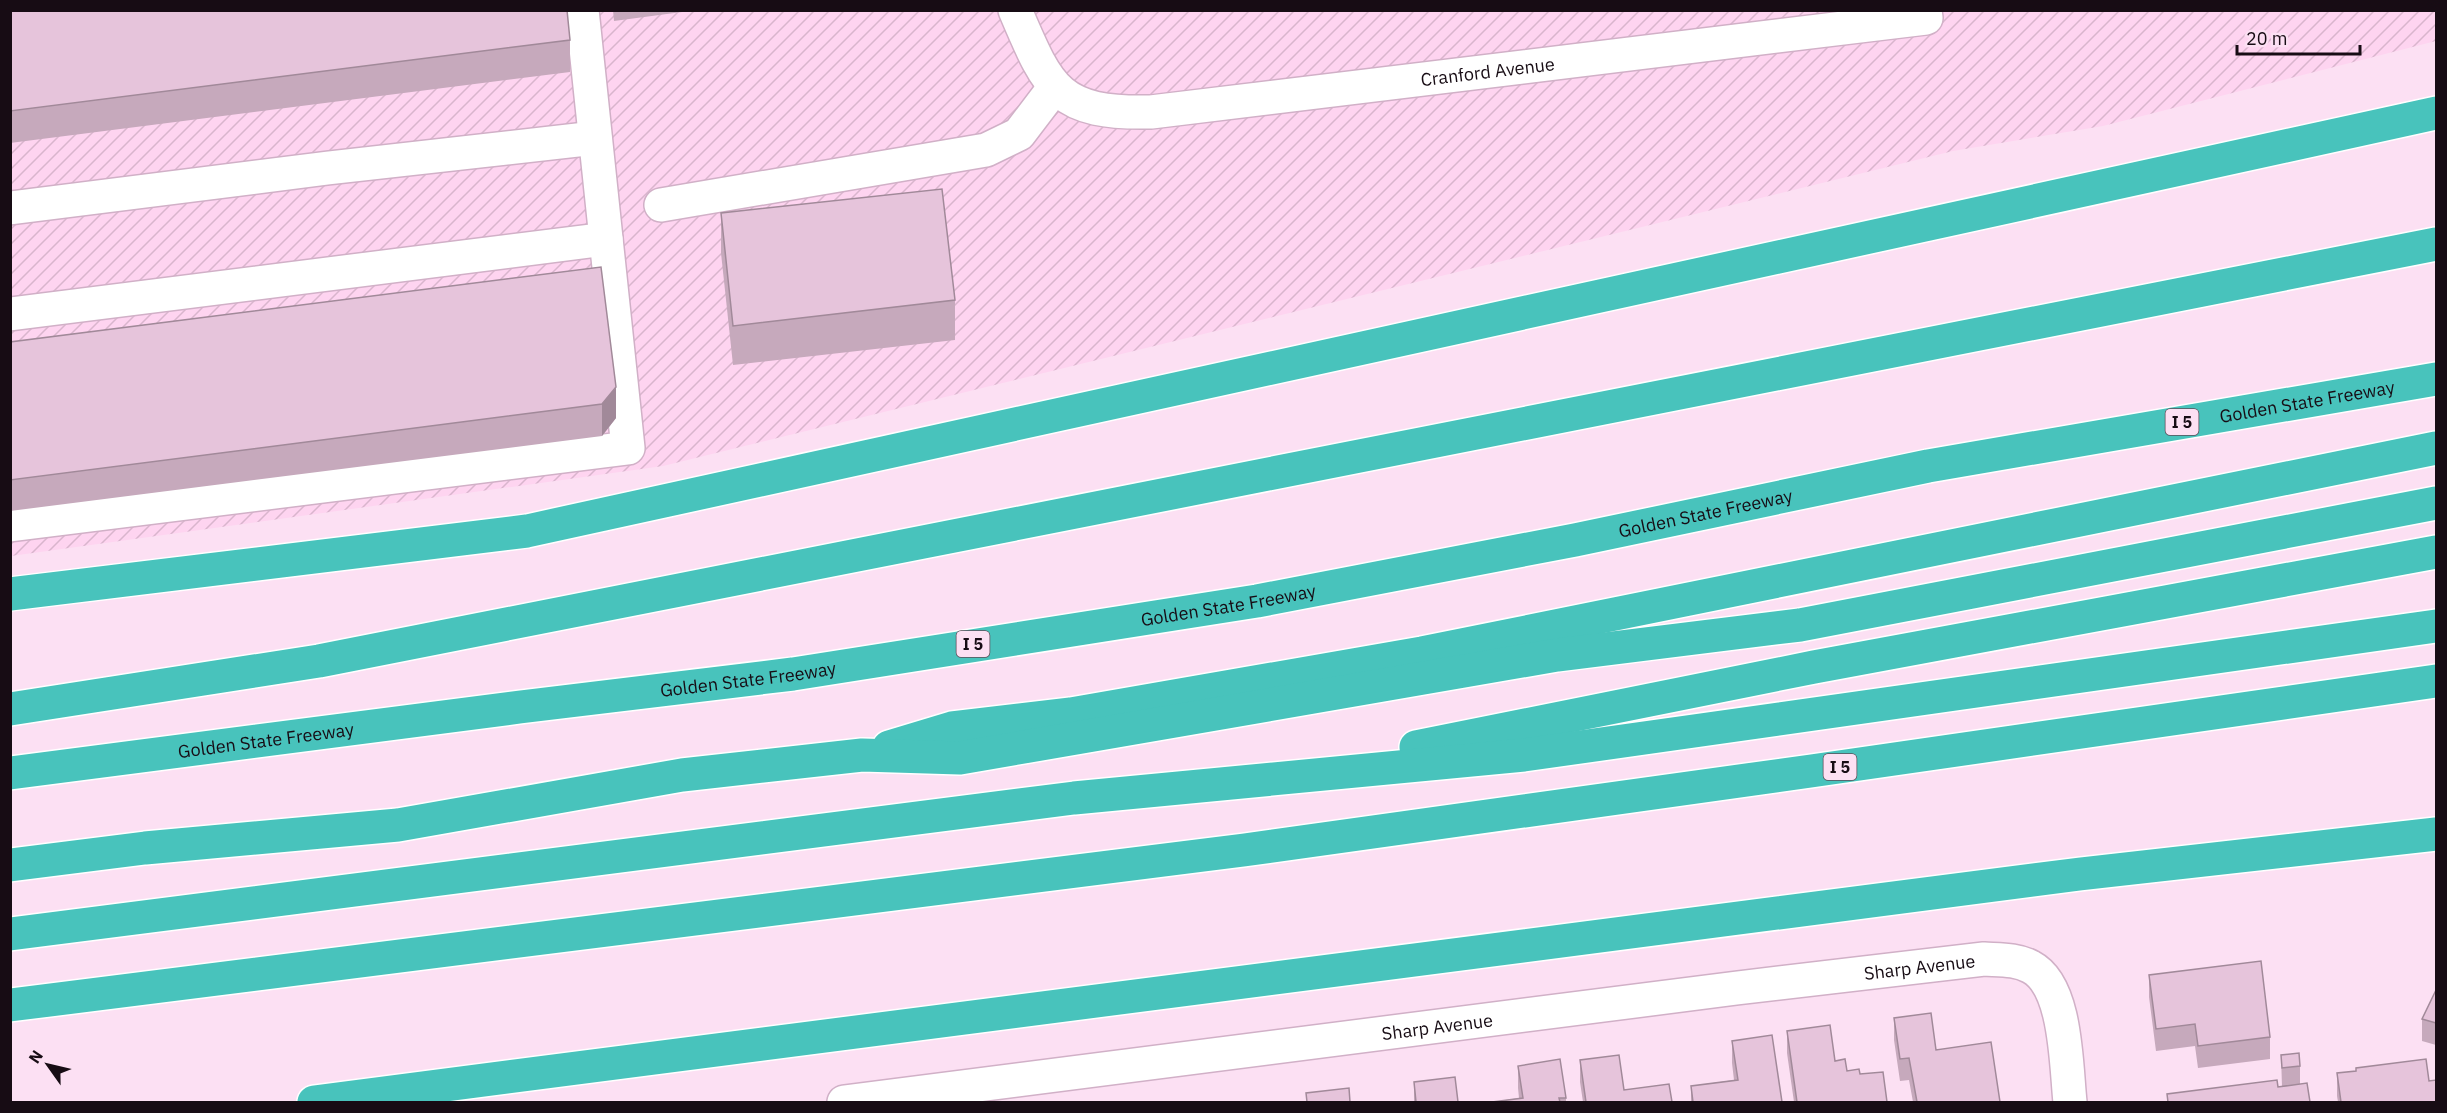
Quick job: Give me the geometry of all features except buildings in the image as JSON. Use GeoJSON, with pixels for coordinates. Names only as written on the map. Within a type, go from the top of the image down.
{"type":"FeatureCollection","features":[{"type":"Feature","properties":{"kind":"highway"},"geometry":{"type":"LineString","coordinates":[[10,594],[527,531],[2436,113]]}},
{"type":"Feature","properties":{"kind":"highway"},"geometry":{"type":"LineString","coordinates":[[10,709],[319,661],[2436,244]]}},
{"type":"Feature","properties":{"kind":"highway","name":"Golden State Freeway"},"geometry":{"type":"LineString","coordinates":[[10,773],[532,705],[793,674],[1257,601],[1575,540],[1928,466],[2436,379]]}},
{"type":"Feature","properties":{"kind":"highway"},"geometry":{"type":"LineString","coordinates":[[862,755],[952,728],[1071,714],[1422,653],[2436,448]]}},
{"type":"Feature","properties":{"kind":"highway"},"geometry":{"type":"LineString","coordinates":[[10,865],[146,848],[398,825],[682,776],[862,755],[960,758],[1557,655],[1800,625],[2436,503]]}},
{"type":"Feature","properties":{"kind":"highway"},"geometry":{"type":"LineString","coordinates":[[1355,771],[1415,747],[1826,665],[2436,552]]}},
{"type":"Feature","properties":{"kind":"highway"},"geometry":{"type":"LineString","coordinates":[[10,934],[1074,798],[1524,756],[2436,626]]}},
{"type":"Feature","properties":{"kind":"highway","name":"I 5"},"geometry":{"type":"LineString","coordinates":[[10,1005],[1244,850],[1823,770],[2436,681]]}},
{"type":"Feature","properties":{"kind":"highway"},"geometry":{"type":"LineString","coordinates":[[314,1102],[2080,874],[2436,834]]}},
{"type":"Feature","properties":{"kind":"street"},"geometry":{"type":"LineString","coordinates":[[10,525],[628,447],[582,10]]}},
{"type":"Feature","properties":{"kind":"street"},"geometry":{"type":"LineString","coordinates":[[662,205],[986,150],[1019,134],[1054,88],[1038,64],[1015,10]]}},
{"type":"Feature","properties":{"kind":"street","name":"Cranford Avenue"},"geometry":{"type":"LineString","coordinates":[[1054,88],[1087,108],[1116,113],[1151,112],[1925,14]]}},
{"type":"Feature","properties":{"kind":"street"},"geometry":{"type":"LineString","coordinates":[[10,208],[328,168],[595,138]]}},
{"type":"Feature","properties":{"kind":"street"},"geometry":{"type":"LineString","coordinates":[[10,314],[606,239]]}},
{"type":"Feature","properties":{"kind":"street","name":"Sharp Avenue"},"geometry":{"type":"LineString","coordinates":[[844,1102],[1737,988],[1961,962],[2007,960],[2031,967],[2045,980],[2053,993],[2059,1010],[2070,1102]]}},
{"type":"Feature","properties":{"kind":"shaded area"},"geometry":{"type":"Polygon","coordinates":[[[2436,10],[2436,41],[2103,126],[1953,151],[663,466],[11,556],[10,11],[2436,10]]]}}]}
